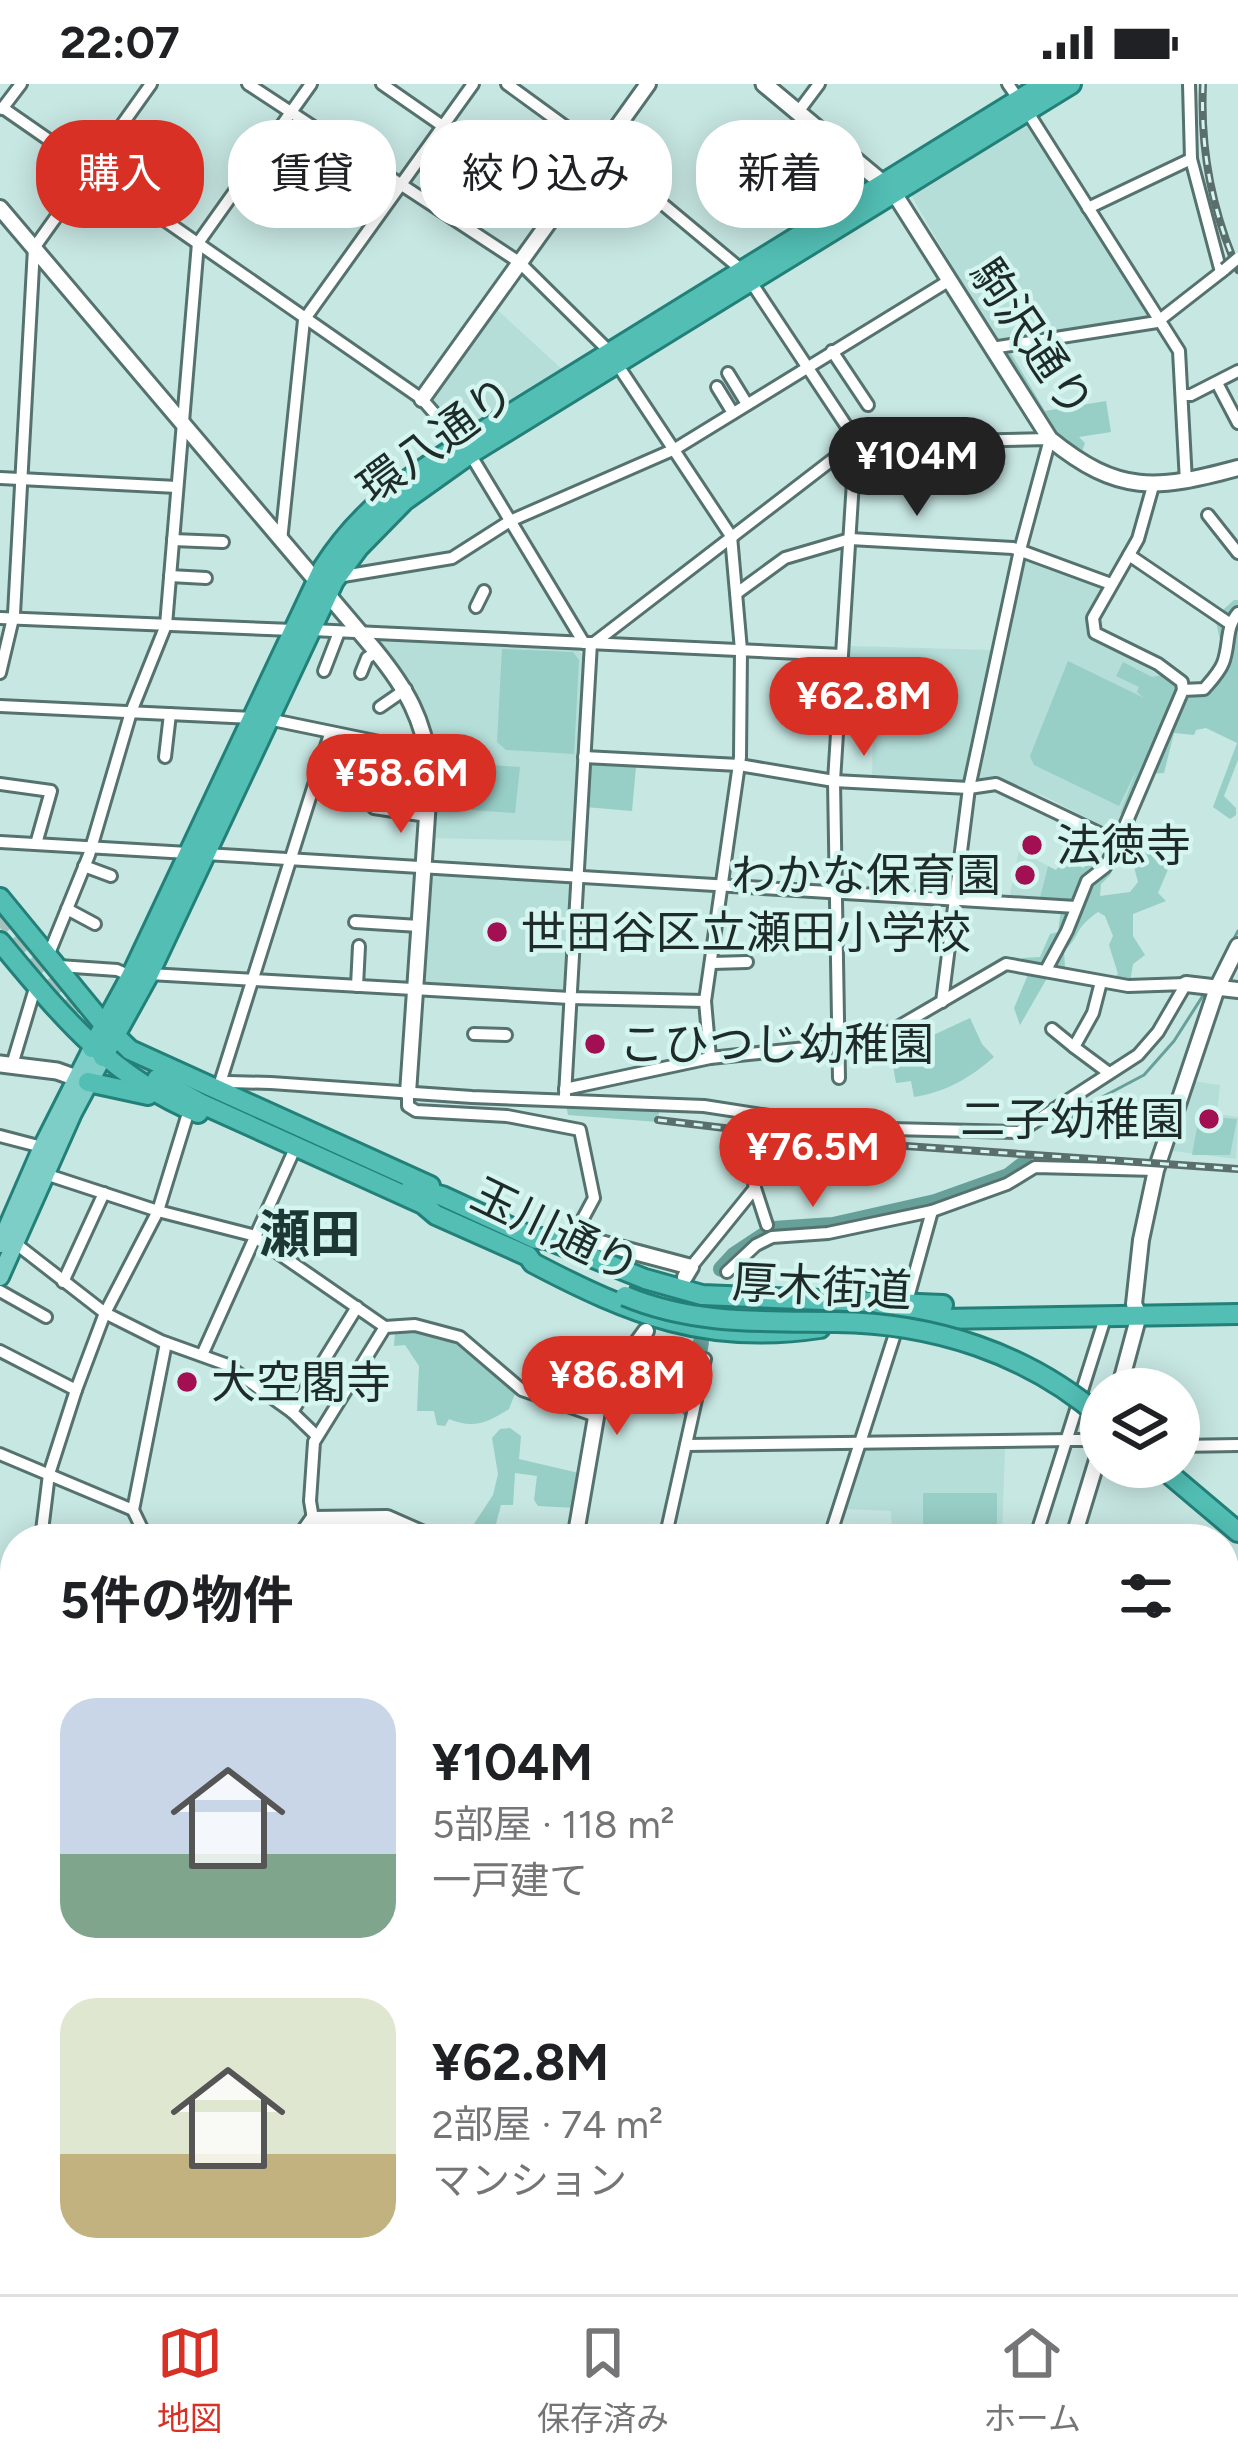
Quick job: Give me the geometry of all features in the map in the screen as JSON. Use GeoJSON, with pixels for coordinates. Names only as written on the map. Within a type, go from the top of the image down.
{"type":"FeatureCollection","features":[{"type":"Feature","properties":{"kind":"highway","name":"環八通り"},"geometry":{"type":"LineString","coordinates":[[97,1052],[140,975],[322,588],[331,556],[368,509],[400,482],[466,449],[747,276],[893,194],[1018,98],[1044,84]]}},
{"type":"Feature","properties":{"kind":"highway","name":"環八通り"},"geometry":{"type":"LineString","coordinates":[[1018,98],[1071,84]]}},
{"type":"Feature","properties":{"kind":"highway","name":"環八通り"},"geometry":{"type":"LineString","coordinates":[[322,588],[338,577],[368,536],[404,500],[466,449]]}},
{"type":"Feature","properties":{"kind":"highway"},"geometry":{"type":"LineString","coordinates":[[0,898],[110,1032],[157,1076],[170,1102]]}},
{"type":"Feature","properties":{"kind":"highway"},"geometry":{"type":"LineString","coordinates":[[0,943],[8,963],[97,1052],[157,1076],[218,1090],[430,1186],[439,1205],[420,1213],[170,1102],[82,1080]]}},
{"type":"Feature","properties":{"kind":"highway","name":"環八通り"},"geometry":{"type":"LineString","coordinates":[[110,1032],[118,1001],[140,975]]}},
{"type":"Feature","properties":{"kind":"highway"},"geometry":{"type":"LineString","coordinates":[[52,1004],[68,1003],[72,986]]}},
{"type":"Feature","properties":{"kind":"highway"},"geometry":{"type":"LineString","coordinates":[[89,1007],[104,1009],[118,1001]]}},
{"type":"Feature","properties":{"kind":"highway","name":"玉川通り"},"geometry":{"type":"LineString","coordinates":[[157,1076],[427,1195],[532,1248],[550,1273],[636,1313],[694,1329],[764,1335],[889,1318],[1106,1315],[1238,1302]]}},
{"type":"Feature","properties":{"kind":"highway","name":"玉川通り"},"geometry":{"type":"LineString","coordinates":[[532,1248],[544,1238],[569,1241],[645,1280],[702,1295],[1238,1314]]}},
{"type":"Feature","properties":{"kind":"highway","name":"厚木街道"},"geometry":{"type":"LineString","coordinates":[[532,1248],[541,1245],[668,1311],[724,1321],[877,1324],[933,1332],[1027,1365],[1080,1402]]}},
{"type":"Feature","properties":{"kind":"highway","name":"厚木街道"},"geometry":{"type":"LineString","coordinates":[[627,1290],[700,1305],[860,1311],[930,1320],[971,1331],[1032,1357],[1080,1389]]}},
{"type":"Feature","properties":{"kind":"highway"},"geometry":{"type":"LineString","coordinates":[[1200,1485],[1238,1517]]}},
{"type":"Feature","properties":{"kind":"highway"},"geometry":{"type":"LineString","coordinates":[[1185,1488],[1228,1524]]}},
{"type":"Feature","properties":{"kind":"main road","name":"駒沢通り"},"geometry":{"type":"LineString","coordinates":[[764,84],[893,194]]}},
{"type":"Feature","properties":{"kind":"main road","name":"環八通り"},"geometry":{"type":"LineString","coordinates":[[0,1277],[5,1238],[42,1147],[97,1052]]}},
{"type":"Feature","properties":{"kind":"main road"},"geometry":{"type":"LineString","coordinates":[[6,1065],[58,1071],[82,1080]]}},
{"type":"Feature","properties":{"kind":"main road","name":"環八通り"},"geometry":{"type":"LineString","coordinates":[[5,1238],[45,1174],[82,1080]]}},
{"type":"Feature","properties":{"kind":"street"},"geometry":{"type":"LineString","coordinates":[[21,84],[2,110],[36,133]]}},
{"type":"Feature","properties":{"kind":"street"},"geometry":{"type":"LineString","coordinates":[[126,120],[152,84]]}},
{"type":"Feature","properties":{"kind":"street"},"geometry":{"type":"LineString","coordinates":[[248,84],[519,262],[613,358],[731,536],[741,650],[739,765],[705,1001],[710,1058]]}},
{"type":"Feature","properties":{"kind":"street"},"geometry":{"type":"LineString","coordinates":[[311,84],[198,246],[166,625],[131,712],[52,961],[140,975],[705,1001]]}},
{"type":"Feature","properties":{"kind":"street"},"geometry":{"type":"LineString","coordinates":[[382,84],[434,120]]}},
{"type":"Feature","properties":{"kind":"street"},"geometry":{"type":"LineString","coordinates":[[449,120],[473,84]]}},
{"type":"Feature","properties":{"kind":"street"},"geometry":{"type":"LineString","coordinates":[[507,84],[556,120]]}},
{"type":"Feature","properties":{"kind":"street"},"geometry":{"type":"LineString","coordinates":[[621,120],[648,84]]}},
{"type":"Feature","properties":{"kind":"street"},"geometry":{"type":"LineString","coordinates":[[799,112],[819,84]]}},
{"type":"Feature","properties":{"kind":"street"},"geometry":{"type":"LineString","coordinates":[[1189,84],[1191,159],[1223,270]]}},
{"type":"Feature","properties":{"kind":"street"},"geometry":{"type":"LineString","coordinates":[[1018,98],[1182,358],[1186,482]]}},
{"type":"Feature","properties":{"kind":"street"},"geometry":{"type":"LineString","coordinates":[[1088,208],[1191,159]]}},
{"type":"Feature","properties":{"kind":"street"},"geometry":{"type":"LineString","coordinates":[[281,541],[304,320],[420,161]]}},
{"type":"Feature","properties":{"kind":"street","name":"駒沢通り"},"geometry":{"type":"LineString","coordinates":[[893,194],[1049,439],[1084,465],[1153,486],[1238,468]]}},
{"type":"Feature","properties":{"kind":"street"},"geometry":{"type":"LineString","coordinates":[[0,208],[376,652],[406,689],[419,715],[428,752],[408,1100],[416,1111],[506,1116],[580,1130],[595,1198],[569,1241],[688,1272],[755,1188]]}},
{"type":"Feature","properties":{"kind":"street"},"geometry":{"type":"LineString","coordinates":[[672,213],[747,276],[854,443],[834,781],[839,1078]]}},
{"type":"Feature","properties":{"kind":"street"},"geometry":{"type":"LineString","coordinates":[[0,673],[20,479],[34,248],[48,228]]}},
{"type":"Feature","properties":{"kind":"street"},"geometry":{"type":"LineString","coordinates":[[172,228],[422,399],[466,449],[590,643],[564,1095]]}},
{"type":"Feature","properties":{"kind":"street"},"geometry":{"type":"LineString","coordinates":[[422,399],[543,228]]}},
{"type":"Feature","properties":{"kind":"street"},"geometry":{"type":"LineString","coordinates":[[992,349],[1161,321],[1238,258]]}},
{"type":"Feature","properties":{"kind":"street"},"geometry":{"type":"LineString","coordinates":[[338,577],[452,559],[510,521],[675,449],[950,280]]}},
{"type":"Feature","properties":{"kind":"street"},"geometry":{"type":"LineString","coordinates":[[832,351],[868,405]]}},
{"type":"Feature","properties":{"kind":"street"},"geometry":{"type":"LineString","coordinates":[[1183,395],[1238,371]]}},
{"type":"Feature","properties":{"kind":"street"},"geometry":{"type":"LineString","coordinates":[[728,374],[747,404]]}},
{"type":"Feature","properties":{"kind":"street"},"geometry":{"type":"LineString","coordinates":[[1217,383],[1238,423]]}},
{"type":"Feature","properties":{"kind":"street"},"geometry":{"type":"LineString","coordinates":[[717,387],[733,412]]}},
{"type":"Feature","properties":{"kind":"street"},"geometry":{"type":"LineString","coordinates":[[590,643],[854,443],[1049,439],[1020,550],[970,788],[942,1002]]}},
{"type":"Feature","properties":{"kind":"street"},"geometry":{"type":"LineString","coordinates":[[0,478],[177,488]]}},
{"type":"Feature","properties":{"kind":"street"},"geometry":{"type":"LineString","coordinates":[[853,483],[908,487]]}},
{"type":"Feature","properties":{"kind":"street"},"geometry":{"type":"LineString","coordinates":[[1046,970],[1087,881],[1105,867],[1118,842],[1183,690],[1182,682],[1158,664],[1095,633],[1093,618],[1129,555],[1153,486]]}},
{"type":"Feature","properties":{"kind":"street"},"geometry":{"type":"LineString","coordinates":[[1208,515],[1238,553]]}},
{"type":"Feature","properties":{"kind":"street"},"geometry":{"type":"LineString","coordinates":[[736,592],[784,558],[850,539],[1020,550],[1111,584]]}},
{"type":"Feature","properties":{"kind":"street"},"geometry":{"type":"LineString","coordinates":[[173,540],[223,542]]}},
{"type":"Feature","properties":{"kind":"street"},"geometry":{"type":"LineString","coordinates":[[1129,555],[1234,618],[1225,660],[1217,673],[1204,689],[1183,690]]}},
{"type":"Feature","properties":{"kind":"street"},"geometry":{"type":"LineString","coordinates":[[170,576],[206,578]]}},
{"type":"Feature","properties":{"kind":"street"},"geometry":{"type":"LineString","coordinates":[[476,607],[484,591]]}},
{"type":"Feature","properties":{"kind":"street"},"geometry":{"type":"LineString","coordinates":[[7,618],[842,655]]}},
{"type":"Feature","properties":{"kind":"street"},"geometry":{"type":"LineString","coordinates":[[324,671],[339,632]]}},
{"type":"Feature","properties":{"kind":"street"},"geometry":{"type":"LineString","coordinates":[[361,673],[376,652]]}},
{"type":"Feature","properties":{"kind":"street"},"geometry":{"type":"LineString","coordinates":[[380,706],[406,689]]}},
{"type":"Feature","properties":{"kind":"street"},"geometry":{"type":"LineString","coordinates":[[0,706],[261,718],[428,752]]}},
{"type":"Feature","properties":{"kind":"street"},"geometry":{"type":"LineString","coordinates":[[165,757],[170,714]]}},
{"type":"Feature","properties":{"kind":"street"},"geometry":{"type":"LineString","coordinates":[[218,1090],[330,734]]}},
{"type":"Feature","properties":{"kind":"street"},"geometry":{"type":"LineString","coordinates":[[584,758],[739,765],[834,781],[970,788],[996,784],[1118,842]]}},
{"type":"Feature","properties":{"kind":"street"},"geometry":{"type":"LineString","coordinates":[[0,784],[51,790],[35,844]]}},
{"type":"Feature","properties":{"kind":"street"},"geometry":{"type":"LineString","coordinates":[[374,808],[427,815]]}},
{"type":"Feature","properties":{"kind":"street"},"geometry":{"type":"LineString","coordinates":[[0,842],[1076,908]]}},
{"type":"Feature","properties":{"kind":"street"},"geometry":{"type":"LineString","coordinates":[[84,866],[111,876]]}},
{"type":"Feature","properties":{"kind":"street"},"geometry":{"type":"LineString","coordinates":[[67,909],[95,924]]}},
{"type":"Feature","properties":{"kind":"street"},"geometry":{"type":"LineString","coordinates":[[355,922],[419,926]]}},
{"type":"Feature","properties":{"kind":"street"},"geometry":{"type":"LineString","coordinates":[[357,986],[359,946]]}},
{"type":"Feature","properties":{"kind":"street"},"geometry":{"type":"LineString","coordinates":[[1124,1368],[1156,1170],[1217,988],[1238,946]]}},
{"type":"Feature","properties":{"kind":"street"},"geometry":{"type":"LineString","coordinates":[[712,963],[747,962]]}},
{"type":"Feature","properties":{"kind":"street"},"geometry":{"type":"LineString","coordinates":[[564,1095],[710,1058],[874,1041],[1006,964],[1128,986],[1186,984],[1238,990]]}},
{"type":"Feature","properties":{"kind":"street"},"geometry":{"type":"LineString","coordinates":[[1074,1047],[1093,1013],[1101,982]]}},
{"type":"Feature","properties":{"kind":"street"},"geometry":{"type":"LineString","coordinates":[[218,1090],[228,1082],[408,1100],[564,1095],[718,1107],[847,1128],[1002,1134],[1034,1125],[1138,1054],[1158,1032],[1186,984]]}},
{"type":"Feature","properties":{"kind":"street"},"geometry":{"type":"LineString","coordinates":[[6,1065],[36,986]]}},
{"type":"Feature","properties":{"kind":"street"},"geometry":{"type":"LineString","coordinates":[[1052,1029],[1109,1073]]}},
{"type":"Feature","properties":{"kind":"street"},"geometry":{"type":"LineString","coordinates":[[474,1034],[506,1035]]}},
{"type":"Feature","properties":{"kind":"street"},"geometry":{"type":"LineString","coordinates":[[506,1116],[508,1097]]}},
{"type":"Feature","properties":{"kind":"street"},"geometry":{"type":"LineString","coordinates":[[43,1524],[49,1474],[76,1390],[105,1313],[158,1211],[189,1110]]}},
{"type":"Feature","properties":{"kind":"street"},"geometry":{"type":"LineString","coordinates":[[0,1136],[42,1147]]}},
{"type":"Feature","properties":{"kind":"street"},"geometry":{"type":"LineString","coordinates":[[748,1153],[767,1225]]}},
{"type":"Feature","properties":{"kind":"street"},"geometry":{"type":"LineString","coordinates":[[202,1355],[292,1155]]}},
{"type":"Feature","properties":{"kind":"street"},"geometry":{"type":"LineString","coordinates":[[727,1272],[756,1244],[772,1238],[828,1234],[932,1211],[1007,1184],[1035,1167],[1156,1170]]}},
{"type":"Feature","properties":{"kind":"street"},"geometry":{"type":"LineString","coordinates":[[45,1174],[158,1211],[253,1235],[386,1327],[415,1325],[460,1337],[522,1390],[596,1416]]}},
{"type":"Feature","properties":{"kind":"street"},"geometry":{"type":"LineString","coordinates":[[63,1282],[104,1193]]}},
{"type":"Feature","properties":{"kind":"street"},"geometry":{"type":"LineString","coordinates":[[906,1305],[932,1211]]}},
{"type":"Feature","properties":{"kind":"street"},"geometry":{"type":"LineString","coordinates":[[5,1238],[105,1313],[166,1343],[225,1364],[317,1436]]}},
{"type":"Feature","properties":{"kind":"street"},"geometry":{"type":"LineString","coordinates":[[0,1291],[46,1318]]}},
{"type":"Feature","properties":{"kind":"street"},"geometry":{"type":"LineString","coordinates":[[292,1412],[357,1307]]}},
{"type":"Feature","properties":{"kind":"street"},"geometry":{"type":"LineString","coordinates":[[1040,1524],[1106,1315]]}},
{"type":"Feature","properties":{"kind":"street"},"geometry":{"type":"LineString","coordinates":[[834,1524],[893,1337],[889,1318]]}},
{"type":"Feature","properties":{"kind":"street"},"geometry":{"type":"LineString","coordinates":[[309,1524],[317,1436],[386,1327]]}},
{"type":"Feature","properties":{"kind":"street"},"geometry":{"type":"LineString","coordinates":[[578,1524],[602,1389],[646,1331]]}},
{"type":"Feature","properties":{"kind":"street"},"geometry":{"type":"LineString","coordinates":[[140,1524],[133,1510],[166,1343]]}},
{"type":"Feature","properties":{"kind":"street"},"geometry":{"type":"LineString","coordinates":[[0,1351],[76,1390]]}},
{"type":"Feature","properties":{"kind":"street"},"geometry":{"type":"LineString","coordinates":[[668,1524],[705,1359]]}},
{"type":"Feature","properties":{"kind":"street"},"geometry":{"type":"LineString","coordinates":[[686,1445],[1080,1441]]}},
{"type":"Feature","properties":{"kind":"street"},"geometry":{"type":"LineString","coordinates":[[1200,1446],[1238,1445]]}},
{"type":"Feature","properties":{"kind":"street"},"geometry":{"type":"LineString","coordinates":[[0,1454],[133,1510]]}},
{"type":"Feature","properties":{"kind":"street"},"geometry":{"type":"LineString","coordinates":[[1078,1524],[1088,1488]]}},
{"type":"Feature","properties":{"kind":"street"},"geometry":{"type":"LineString","coordinates":[[354,1524],[387,1518],[401,1524]]}},
{"type":"Feature","properties":{"kind":"shaded area"},"geometry":{"type":"Polygon","coordinates":[[[1026,125],[1155,318],[996,342],[911,195],[1026,125]]]}},
{"type":"Feature","properties":{"kind":"shaded area"},"geometry":{"type":"Polygon","coordinates":[[[494,307],[563,370],[464,431],[458,430],[429,399],[494,307]]]}},
{"type":"Feature","properties":{"kind":"shaded area"},"geometry":{"type":"Polygon","coordinates":[[[1009,350],[1045,411],[1106,401],[1111,432],[1079,437],[1085,443],[1080,457],[1024,395],[998,351],[1009,350]]]}},
{"type":"Feature","properties":{"kind":"shaded area"},"geometry":{"type":"Polygon","coordinates":[[[1031,557],[1103,585],[1087,621],[1090,635],[1179,687],[1113,831],[1042,795],[976,783],[996,679],[986,678],[968,781],[872,779],[868,689],[846,687],[850,646],[991,650],[987,671],[997,673],[1023,560],[1031,557]]]}},
{"type":"Feature","properties":{"kind":"shaded area"},"geometry":{"type":"Polygon","coordinates":[[[1238,600],[1238,760],[1224,796],[1236,808],[1236,815],[1230,819],[1213,807],[1237,743],[1206,728],[1194,735],[1174,733],[1164,773],[1145,774],[1127,811],[1120,814],[1137,769],[1119,806],[1034,765],[1030,756],[1068,661],[1144,698],[1137,692],[1139,687],[1116,676],[1123,662],[1152,677],[1167,674],[1191,694],[1205,682],[1222,649],[1215,617],[1238,600]]]}},
{"type":"Feature","properties":{"kind":"shaded area"},"geometry":{"type":"Polygon","coordinates":[[[383,638],[575,647],[586,659],[574,841],[434,838],[438,764],[434,738],[413,685],[381,644],[383,638]]]}},
{"type":"Feature","properties":{"kind":"shaded area"},"geometry":{"type":"Polygon","coordinates":[[[502,649],[573,652],[579,660],[574,754],[506,750],[497,742],[502,649]]]}},
{"type":"Feature","properties":{"kind":"shaded area"},"geometry":{"type":"Polygon","coordinates":[[[589,761],[636,766],[632,811],[585,807],[589,761]]]}},
{"type":"Feature","properties":{"kind":"shaded area"},"geometry":{"type":"Polygon","coordinates":[[[475,764],[520,767],[515,813],[472,810],[475,764]]]}},
{"type":"Feature","properties":{"kind":"shaded area"},"geometry":{"type":"Polygon","coordinates":[[[1153,832],[1162,833],[1152,855],[1169,867],[1158,893],[1166,901],[1133,914],[1133,936],[1145,955],[1133,964],[1130,982],[1109,981],[1118,974],[1109,945],[1113,936],[1105,916],[1098,912],[1064,951],[1065,968],[1046,980],[1020,1025],[1014,1008],[1027,977],[1022,958],[1040,957],[1050,934],[1058,932],[1061,910],[1075,902],[1093,871],[1071,900],[1039,901],[1048,866],[1056,870],[1065,859],[1084,868],[1086,858],[1101,856],[1111,874],[1101,884],[1100,896],[1130,892],[1138,882],[1134,867],[1149,848],[1153,832]]]}},
{"type":"Feature","properties":{"kind":"shaded area"},"geometry":{"type":"Polygon","coordinates":[[[1019,850],[1048,866],[1039,900],[1009,899],[1019,850]]]}},
{"type":"Feature","properties":{"kind":"shaded area","name":"世田谷区立瀬田小学校"},"geometry":{"type":"Polygon","coordinates":[[[435,872],[571,882],[565,991],[561,995],[422,982],[429,877],[435,872]]]}},
{"type":"Feature","properties":{"kind":"shaded area"},"geometry":{"type":"Polygon","coordinates":[[[970,1018],[994,1057],[957,1083],[926,1095],[914,1097],[911,1081],[896,1083],[891,1055],[928,1046],[927,1038],[970,1018]]]}},
{"type":"Feature","properties":{"kind":"shaded area","name":"二子幼稚園"},"geometry":{"type":"Polygon","coordinates":[[[1192,1081],[1220,1085],[1217,1114],[1238,1117],[1236,1159],[1173,1151],[1192,1081]]]}},
{"type":"Feature","properties":{"kind":"shaded area"},"geometry":{"type":"Polygon","coordinates":[[[566,1104],[659,1109],[658,1122],[568,1115],[566,1104]]]}},
{"type":"Feature","properties":{"kind":"shaded area"},"geometry":{"type":"Polygon","coordinates":[[[1199,1116],[1237,1119],[1230,1155],[1192,1155],[1199,1116]]]}},
{"type":"Feature","properties":{"kind":"shaded area"},"geometry":{"type":"Polygon","coordinates":[[[427,1331],[457,1341],[516,1391],[509,1409],[480,1423],[449,1419],[445,1426],[437,1425],[434,1411],[417,1411],[419,1366],[405,1345],[394,1346],[395,1332],[427,1331]]]}},
{"type":"Feature","properties":{"kind":"shaded area"},"geometry":{"type":"Polygon","coordinates":[[[510,1428],[521,1436],[519,1459],[583,1474],[576,1508],[538,1506],[534,1500],[537,1476],[515,1473],[513,1505],[501,1505],[496,1524],[474,1524],[493,1495],[498,1474],[492,1438],[500,1429],[510,1428]]]}},
{"type":"Feature","properties":{"kind":"shaded area"},"geometry":{"type":"Polygon","coordinates":[[[862,1448],[1005,1448],[1002,1524],[891,1524],[891,1511],[845,1509],[862,1448]]]}},
{"type":"Feature","properties":{"kind":"shaded area"},"geometry":{"type":"Polygon","coordinates":[[[923,1493],[997,1493],[997,1524],[923,1524],[923,1493]]]}},
{"type":"Feature","properties":{"kind":"waterway"},"geometry":{"type":"LineString","coordinates":[[1212,980],[1238,931]]}},
{"type":"Feature","properties":{"kind":"waterway"},"geometry":{"type":"LineString","coordinates":[[1059,1128],[1089,1104],[1144,1075],[1174,1041],[1204,994]]}},
{"type":"Feature","properties":{"kind":"waterway"},"geometry":{"type":"LineString","coordinates":[[721,1269],[773,1229],[833,1225],[935,1202],[1008,1176],[1025,1163]]}},
{"type":"Feature","properties":{"kind":"waterway"},"geometry":{"type":"LineString","coordinates":[[689,1409],[701,1342]]}},
{"type":"Feature","properties":{"kind":"tunnel"},"geometry":{"type":"LineString","coordinates":[[0,914],[98,1029]]}},
{"type":"Feature","properties":{"kind":"tunnel"},"geometry":{"type":"LineString","coordinates":[[97,1038],[157,1079]]}},
{"type":"Feature","properties":{"kind":"railway"},"geometry":{"type":"LineString","coordinates":[[1203,84],[1210,179],[1238,270]]}},
{"type":"Feature","properties":{"kind":"railway"},"geometry":{"type":"LineString","coordinates":[[658,1120],[833,1141],[1238,1169]]}},
{"type":"Feature","properties":{"kind":"place","name":"法徳寺"},"geometry":{"type":"Point","coordinates":[1032,845]}},
{"type":"Feature","properties":{"kind":"place","name":"わかな保育園"},"geometry":{"type":"Point","coordinates":[1025,875]}},
{"type":"Feature","properties":{"kind":"place","name":"世田谷区立瀬田小学校"},"geometry":{"type":"Point","coordinates":[497,932]}},
{"type":"Feature","properties":{"kind":"place","name":"こひつじ幼稚園"},"geometry":{"type":"Point","coordinates":[595,1044]}},
{"type":"Feature","properties":{"kind":"place","name":"二子幼稚園"},"geometry":{"type":"Point","coordinates":[1209,1119]}},
{"type":"Feature","properties":{"kind":"place","name":"大空閣寺"},"geometry":{"type":"Point","coordinates":[187,1382]}},
{"type":"Feature","properties":{"kind":"district","name":"瀬田"},"geometry":{"type":"Point","coordinates":[310,1234]}}]}
